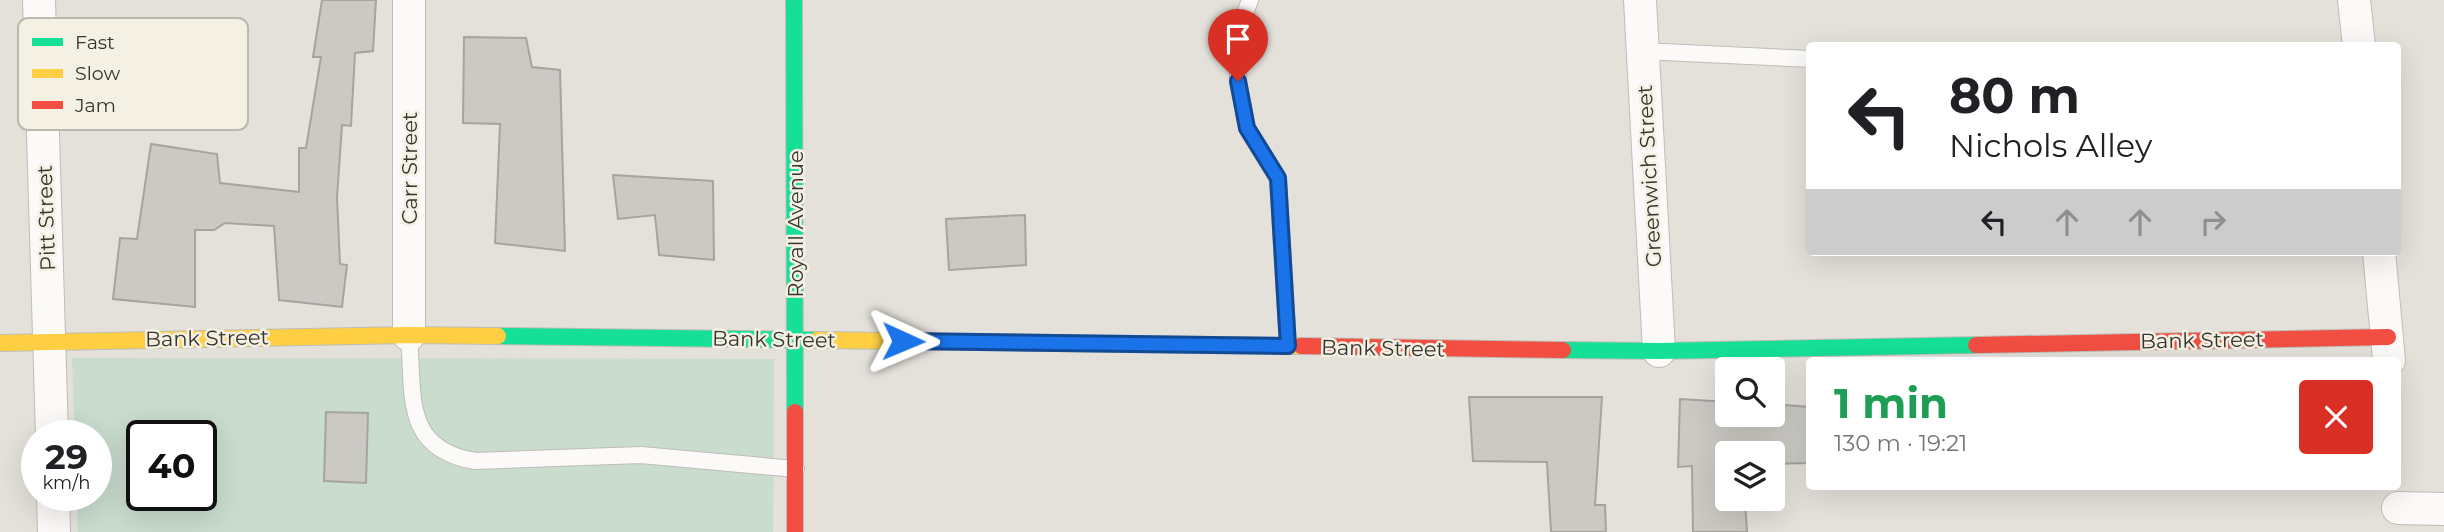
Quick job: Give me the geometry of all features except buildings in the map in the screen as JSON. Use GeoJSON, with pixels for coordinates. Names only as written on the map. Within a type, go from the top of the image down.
{"type":"FeatureCollection","features":[{"type":"Feature","properties":{"kind":"street","name":"Pitt Street"},"geometry":{"type":"LineString","coordinates":[[39,0],[40,18]]}},
{"type":"Feature","properties":{"kind":"street","name":"Carr Street"},"geometry":{"type":"LineString","coordinates":[[409,0],[409,335]]}},
{"type":"Feature","properties":{"kind":"street","name":"Royall Avenue"},"geometry":{"type":"LineString","coordinates":[[794,0],[795,532]]}},
{"type":"Feature","properties":{"kind":"street","name":"Greenwich Street"},"geometry":{"type":"LineString","coordinates":[[1640,0],[1659,351]]}},
{"type":"Feature","properties":{"kind":"street"},"geometry":{"type":"LineString","coordinates":[[2354,0],[2359,42]]}},
{"type":"Feature","properties":{"kind":"street","name":"Pitt Street"},"geometry":{"type":"LineString","coordinates":[[43,130],[52,420]]}},
{"type":"Feature","properties":{"kind":"street"},"geometry":{"type":"LineString","coordinates":[[2379,256],[2388,349]]}},
{"type":"Feature","properties":{"kind":"street","name":"Bank Street"},"geometry":{"type":"LineString","coordinates":[[0,343],[409,335],[1659,351],[2388,349]]}},
{"type":"Feature","properties":{"kind":"street"},"geometry":{"type":"LineString","coordinates":[[2398,509],[2444,509]]}},
{"type":"Feature","properties":{"kind":"street"},"geometry":{"type":"LineString","coordinates":[[53,511],[54,532]]}},
{"type":"Feature","properties":{"kind":"lane"},"geometry":{"type":"LineString","coordinates":[[1250,0],[1239,29],[1238,81],[1247,128],[1278,178],[1288,346]]}},
{"type":"Feature","properties":{"kind":"lane"},"geometry":{"type":"LineString","coordinates":[[1642,51],[1806,59]]}},
{"type":"Feature","properties":{"kind":"lane"},"geometry":{"type":"LineString","coordinates":[[409,335],[415,414],[435,447],[455,457],[475,461],[641,455],[796,469]]}},
{"type":"Feature","properties":{"kind":"green space"},"geometry":{"type":"Polygon","coordinates":[[[72,358],[774,359],[773,532],[78,532],[77,511],[112,511],[112,420],[74,420],[72,358]]]}},
{"type":"Feature","properties":{"kind":"traffic: fast"},"geometry":{"type":"LineString","coordinates":[[794,0],[795,412]]}},
{"type":"Feature","properties":{"kind":"traffic: fast"},"geometry":{"type":"LineString","coordinates":[[498,336],[817,340]]}},
{"type":"Feature","properties":{"kind":"traffic: fast"},"geometry":{"type":"LineString","coordinates":[[1563,350],[1659,351],[1976,345]]}},
{"type":"Feature","properties":{"kind":"traffic: slow"},"geometry":{"type":"LineString","coordinates":[[0,343],[409,335],[498,336]]}},
{"type":"Feature","properties":{"kind":"traffic: slow"},"geometry":{"type":"LineString","coordinates":[[817,340],[1301,346]]}},
{"type":"Feature","properties":{"kind":"traffic: jam"},"geometry":{"type":"LineString","coordinates":[[1976,345],[2388,337]]}},
{"type":"Feature","properties":{"kind":"traffic: jam"},"geometry":{"type":"LineString","coordinates":[[1301,346],[1563,350]]}},
{"type":"Feature","properties":{"kind":"traffic: jam"},"geometry":{"type":"LineString","coordinates":[[795,412],[795,532]]}},
{"type":"Feature","properties":{"kind":"route"},"geometry":{"type":"LineString","coordinates":[[903,341],[1288,346],[1278,178],[1247,128],[1238,81]]}}]}
